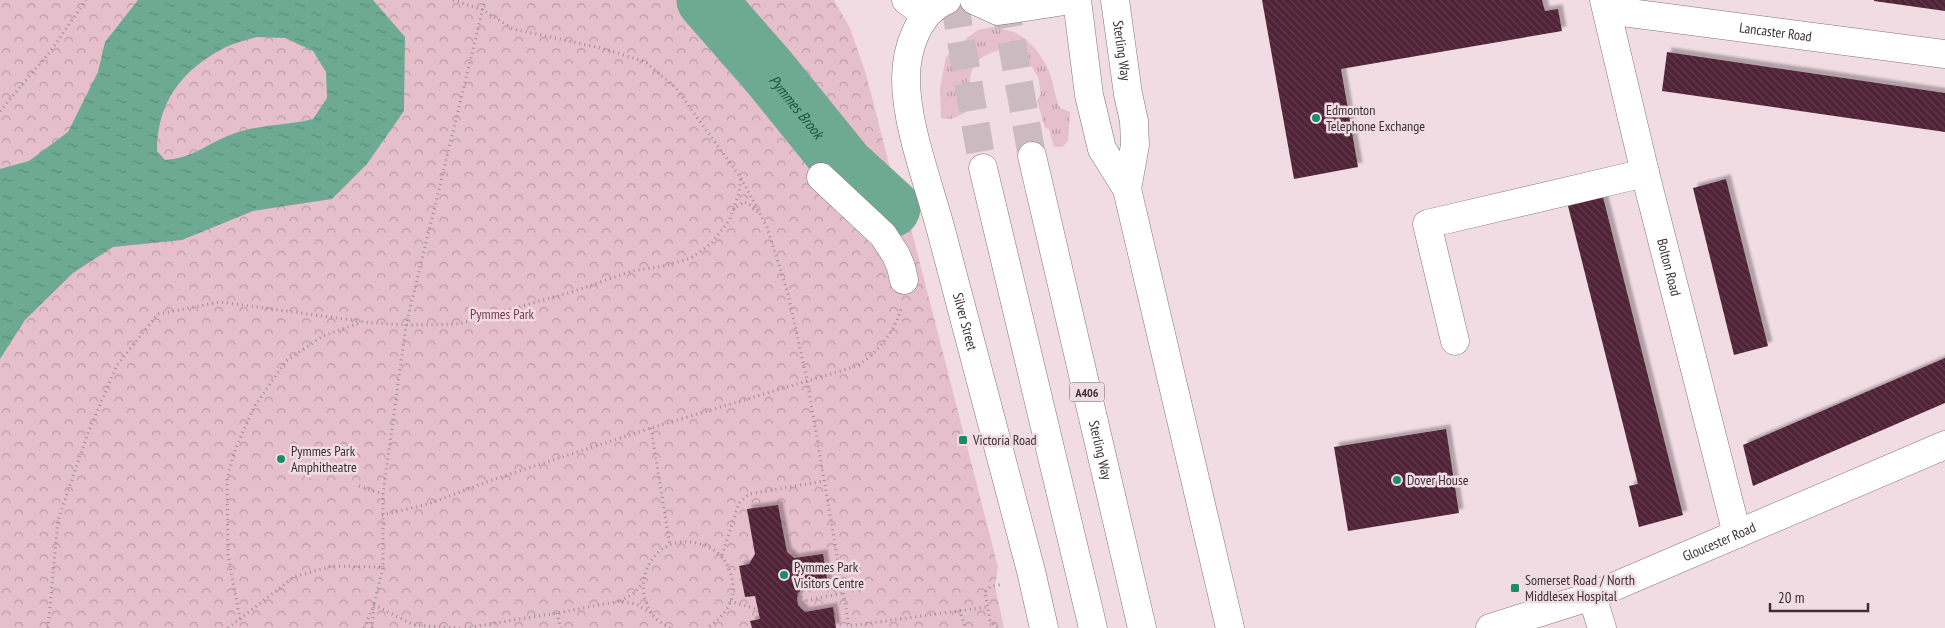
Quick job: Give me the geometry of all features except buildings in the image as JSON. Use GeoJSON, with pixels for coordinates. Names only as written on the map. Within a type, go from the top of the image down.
{"type":"FeatureCollection","features":[{"type":"Feature","properties":{"kind":"main road"},"geometry":{"type":"LineString","coordinates":[[974,0],[998,11],[1071,0]]}},
{"type":"Feature","properties":{"kind":"main road","name":"Sterling Way"},"geometry":{"type":"LineString","coordinates":[[1077,0],[1089,95],[1102,149],[1127,189],[1230,628]]}},
{"type":"Feature","properties":{"kind":"main road","name":"Sterling Way"},"geometry":{"type":"LineString","coordinates":[[1115,0],[1134,121],[1135,145],[1127,189]]}},
{"type":"Feature","properties":{"kind":"main road","name":"Silver Street"},"geometry":{"type":"LineString","coordinates":[[926,5],[910,52],[906,78],[912,125],[1011,495],[1044,628]]}},
{"type":"Feature","properties":{"kind":"main road","name":"Lancaster Road"},"geometry":{"type":"LineString","coordinates":[[1605,5],[1945,54]]}},
{"type":"Feature","properties":{"kind":"main road","name":"Bolton Road"},"geometry":{"type":"LineString","coordinates":[[1605,5],[1644,174],[1737,534]]}},
{"type":"Feature","properties":{"kind":"main road","name":"Sterling Way"},"geometry":{"type":"LineString","coordinates":[[1032,156],[1142,628]]}},
{"type":"Feature","properties":{"kind":"main road"},"geometry":{"type":"LineString","coordinates":[[983,168],[1094,628]]}},
{"type":"Feature","properties":{"kind":"main road"},"geometry":{"type":"LineString","coordinates":[[1455,341],[1427,224],[1644,174]]}},
{"type":"Feature","properties":{"kind":"main road"},"geometry":{"type":"LineString","coordinates":[[821,177],[883,235],[891,245],[901,267],[904,280]]}},
{"type":"Feature","properties":{"kind":"main road","name":"Gloucester Road"},"geometry":{"type":"LineString","coordinates":[[1490,628],[1592,596],[1945,444]]}},
{"type":"Feature","properties":{"kind":"main road"},"geometry":{"type":"LineString","coordinates":[[1592,596],[1602,628]]}},
{"type":"Feature","properties":{"kind":"path"},"geometry":{"type":"LineString","coordinates":[[0,111],[50,52],[86,0]]}},
{"type":"Feature","properties":{"kind":"path"},"geometry":{"type":"LineString","coordinates":[[453,0],[483,10],[513,29],[605,50],[645,62],[676,87],[741,178],[767,227],[788,294],[808,380],[849,627],[987,607]]}},
{"type":"Feature","properties":{"kind":"path"},"geometry":{"type":"LineString","coordinates":[[372,628],[374,605],[383,567],[383,494],[406,325],[486,0]]}},
{"type":"Feature","properties":{"kind":"path"},"geometry":{"type":"LineString","coordinates":[[48,628],[58,520],[88,432],[117,365],[158,314],[220,302],[362,322],[406,325],[460,324],[632,271],[664,266],[691,258],[712,243],[730,220],[739,193],[741,178]]}},
{"type":"Feature","properties":{"kind":"path"},"geometry":{"type":"LineString","coordinates":[[732,212],[743,202],[748,203],[760,214]]}},
{"type":"Feature","properties":{"kind":"path"},"geometry":{"type":"LineString","coordinates":[[382,515],[428,504],[495,478],[857,366],[875,352],[894,328],[904,299],[904,280]]}},
{"type":"Feature","properties":{"kind":"path"},"geometry":{"type":"LineString","coordinates":[[240,619],[228,555],[227,478],[235,450],[254,407],[286,361],[322,336],[362,322]]}},
{"type":"Feature","properties":{"kind":"path"},"geometry":{"type":"LineString","coordinates":[[652,428],[670,546]]}},
{"type":"Feature","properties":{"kind":"path"},"geometry":{"type":"LineString","coordinates":[[722,555],[740,503],[749,494],[824,482]]}},
{"type":"Feature","properties":{"kind":"path"},"geometry":{"type":"LineString","coordinates":[[359,486],[383,494]]}},
{"type":"Feature","properties":{"kind":"path"},"geometry":{"type":"LineString","coordinates":[[670,628],[658,621],[651,613],[644,598],[642,583],[646,568],[655,555],[680,542],[694,542],[714,549],[722,555],[727,565],[733,585],[730,601],[724,613],[713,626],[706,628]]}},
{"type":"Feature","properties":{"kind":"path"},"geometry":{"type":"LineString","coordinates":[[228,628],[294,577],[332,566],[383,567]]}},
{"type":"Feature","properties":{"kind":"path"},"geometry":{"type":"LineString","coordinates":[[465,628],[557,614],[620,601],[633,594],[642,583]]}},
{"type":"Feature","properties":{"kind":"path"},"geometry":{"type":"LineString","coordinates":[[995,586],[990,587],[986,592],[990,620],[997,628]]}},
{"type":"Feature","properties":{"kind":"path"},"geometry":{"type":"LineString","coordinates":[[798,593],[805,601]]}},
{"type":"Feature","properties":{"kind":"path"},"geometry":{"type":"LineString","coordinates":[[805,601],[843,593]]}},
{"type":"Feature","properties":{"kind":"path"},"geometry":{"type":"LineString","coordinates":[[620,601],[636,604],[651,613]]}},
{"type":"Feature","properties":{"kind":"path"},"geometry":{"type":"LineString","coordinates":[[730,601],[758,610]]}},
{"type":"Feature","properties":{"kind":"path"},"geometry":{"type":"LineString","coordinates":[[802,609],[805,601]]}},
{"type":"Feature","properties":{"kind":"path"},"geometry":{"type":"LineString","coordinates":[[364,628],[374,605]]}},
{"type":"Feature","properties":{"kind":"path"},"geometry":{"type":"LineString","coordinates":[[374,605],[414,625],[460,628]]}},
{"type":"Feature","properties":{"kind":"path"},"geometry":{"type":"LineString","coordinates":[[960,610],[965,628]]}},
{"type":"Feature","properties":{"kind":"path"},"geometry":{"type":"LineString","coordinates":[[557,614],[561,628]]}},
{"type":"Feature","properties":{"kind":"green space","name":"Pymmes Park"},"geometry":{"type":"Polygon","coordinates":[[[0,0],[834,0],[850,28],[866,74],[891,172],[907,213],[998,567],[995,586],[1004,628],[0,628],[0,0]]]}},
{"type":"Feature","properties":{"kind":"green space"},"geometry":{"type":"Polygon","coordinates":[[[993,27],[1021,36],[1032,45],[1045,62],[1060,108],[1070,112],[1068,141],[1062,147],[1054,147],[1049,129],[1045,128],[1037,100],[1041,94],[1038,77],[1032,67],[1023,63],[1013,54],[1007,42],[1000,43],[999,50],[979,60],[974,67],[969,83],[965,113],[951,119],[941,118],[940,88],[946,57],[978,30],[993,27]]]}},
{"type":"Feature","properties":{"kind":"water"},"geometry":{"type":"Polygon","coordinates":[[[138,0],[373,0],[405,37],[404,111],[367,164],[332,199],[253,211],[182,240],[113,247],[73,273],[25,320],[0,359],[0,169],[29,161],[68,132],[98,72],[105,42],[138,0]],[[257,37],[224,48],[196,66],[184,77],[167,103],[158,133],[157,151],[165,160],[191,154],[240,131],[313,119],[327,98],[326,72],[313,51],[285,38],[257,37]]]}},
{"type":"Feature","properties":{"kind":"waterway","name":"Pymmes Brook"},"geometry":{"type":"LineString","coordinates":[[706,0],[769,72],[845,166],[891,208]]}},
{"type":"Feature","properties":{"kind":"tunnel"},"geometry":{"type":"LineString","coordinates":[[954,0],[983,168]]}},
{"type":"Feature","properties":{"kind":"tunnel"},"geometry":{"type":"LineString","coordinates":[[1004,0],[1032,156]]}},
{"type":"Feature","properties":{"kind":"place","name":"Edmonton Telephone Exchange"},"geometry":{"type":"Point","coordinates":[1316,118]}},
{"type":"Feature","properties":{"kind":"place","name":"Victoria Road"},"geometry":{"type":"Point","coordinates":[963,440]}},
{"type":"Feature","properties":{"kind":"place","name":"Pymmes Park Amphitheatre"},"geometry":{"type":"Point","coordinates":[281,459]}},
{"type":"Feature","properties":{"kind":"place","name":"Dover House"},"geometry":{"type":"Point","coordinates":[1397,480]}},
{"type":"Feature","properties":{"kind":"place","name":"Pymmes Park Visitors Centre"},"geometry":{"type":"Point","coordinates":[784,575]}},
{"type":"Feature","properties":{"kind":"place","name":"Somerset Road / North Middlesex Hospital"},"geometry":{"type":"Point","coordinates":[1515,588]}}]}
